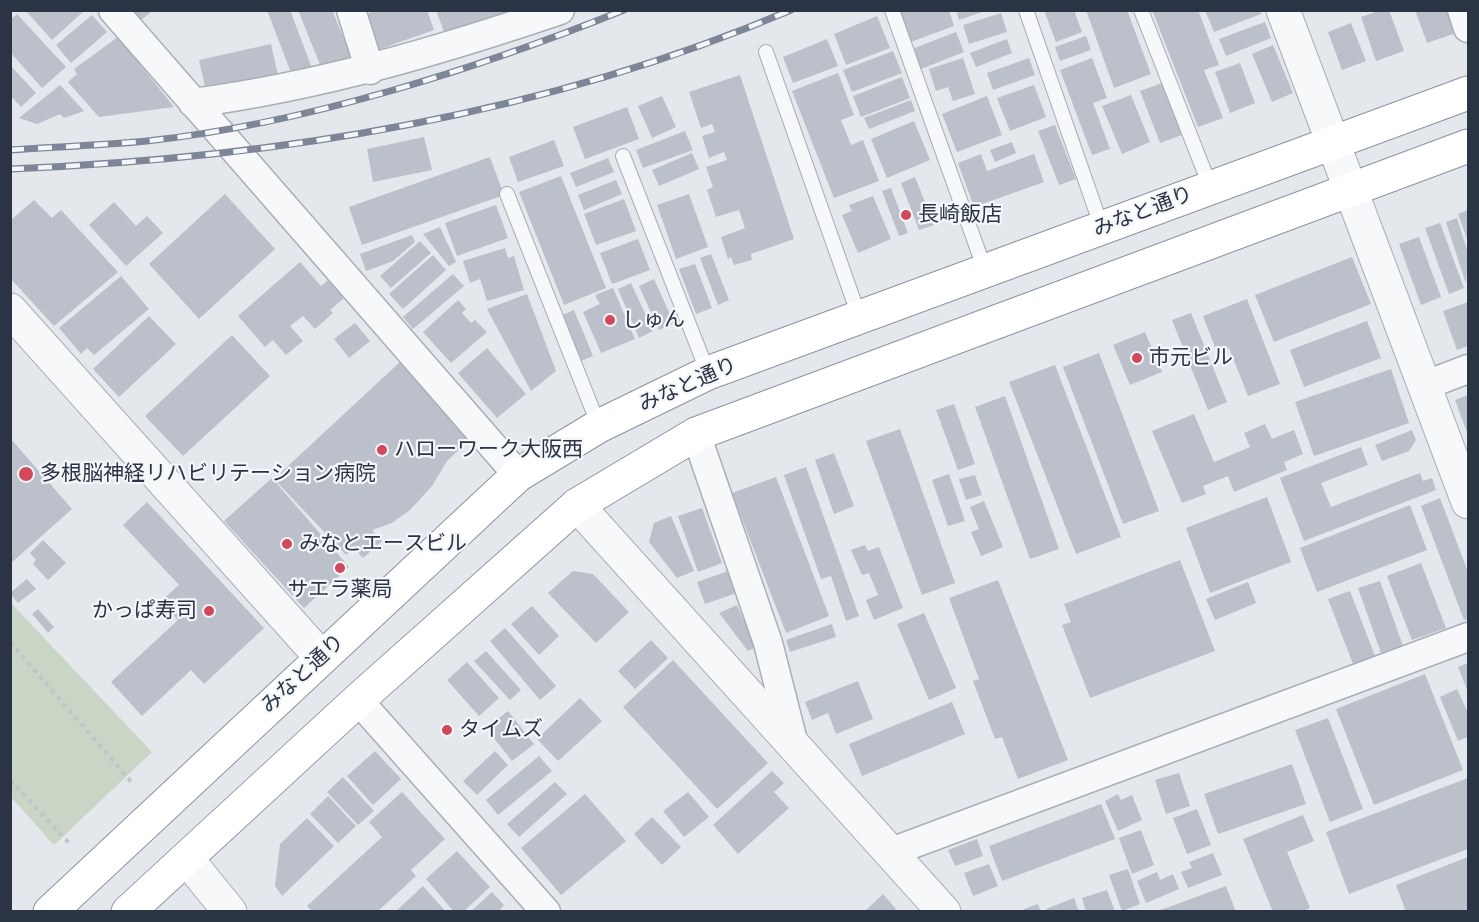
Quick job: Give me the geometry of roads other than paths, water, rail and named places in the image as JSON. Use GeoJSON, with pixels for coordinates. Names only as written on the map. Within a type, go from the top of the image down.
{"type":"FeatureCollection","features":[{"type":"Feature","properties":{"kind":"highway","name":"みなと通り"},"geometry":{"type":"LineString","coordinates":[[50,912],[518,475],[598,426],[708,373],[1334,140],[1468,93]]}},
{"type":"Feature","properties":{"kind":"highway"},"geometry":{"type":"LineString","coordinates":[[139,908],[187,859],[358,700],[577,505],[696,434],[1468,146]]}},
{"type":"Feature","properties":{"kind":"street"},"geometry":{"type":"LineString","coordinates":[[113,10],[518,475]]}},
{"type":"Feature","properties":{"kind":"street"},"geometry":{"type":"LineString","coordinates":[[351,10],[370,70]]}},
{"type":"Feature","properties":{"kind":"street"},"geometry":{"type":"LineString","coordinates":[[193,103],[258,94],[370,70],[451,47],[560,10]]}},
{"type":"Feature","properties":{"kind":"street"},"geometry":{"type":"LineString","coordinates":[[1283,10],[1334,140],[1468,502]]}},
{"type":"Feature","properties":{"kind":"street"},"geometry":{"type":"LineString","coordinates":[[1462,10],[1468,28]]}},
{"type":"Feature","properties":{"kind":"street"},"geometry":{"type":"LineString","coordinates":[[10,310],[321,657]]}},
{"type":"Feature","properties":{"kind":"street"},"geometry":{"type":"LineString","coordinates":[[1426,385],[1468,369]]}},
{"type":"Feature","properties":{"kind":"street"},"geometry":{"type":"LineString","coordinates":[[696,434],[768,643],[794,745]]}},
{"type":"Feature","properties":{"kind":"street"},"geometry":{"type":"LineString","coordinates":[[577,505],[944,912]]}},
{"type":"Feature","properties":{"kind":"street"},"geometry":{"type":"LineString","coordinates":[[891,852],[1468,637]]}},
{"type":"Feature","properties":{"kind":"street"},"geometry":{"type":"LineString","coordinates":[[358,700],[546,912]]}},
{"type":"Feature","properties":{"kind":"street"},"geometry":{"type":"LineString","coordinates":[[187,859],[230,912]]}},
{"type":"Feature","properties":{"kind":"lane"},"geometry":{"type":"LineString","coordinates":[[892,10],[985,270]]}},
{"type":"Feature","properties":{"kind":"lane"},"geometry":{"type":"LineString","coordinates":[[1026,10],[1102,228]]}},
{"type":"Feature","properties":{"kind":"lane"},"geometry":{"type":"LineString","coordinates":[[1141,10],[1210,186]]}},
{"type":"Feature","properties":{"kind":"lane"},"geometry":{"type":"LineString","coordinates":[[766,52],[860,316]]}},
{"type":"Feature","properties":{"kind":"lane"},"geometry":{"type":"LineString","coordinates":[[623,156],[708,373]]}},
{"type":"Feature","properties":{"kind":"lane"},"geometry":{"type":"LineString","coordinates":[[507,194],[598,426]]}},
{"type":"Feature","properties":{"kind":"railway"},"geometry":{"type":"LineString","coordinates":[[10,150],[147,141],[267,122],[328,108],[450,73],[624,10]]}},
{"type":"Feature","properties":{"kind":"railway"},"geometry":{"type":"LineString","coordinates":[[10,169],[210,154],[309,142],[408,125],[506,104],[602,78],[697,47],[791,10]]}},
{"type":"Feature","properties":{"kind":"place","name":"長崎飯店"},"geometry":{"type":"Point","coordinates":[906,215]}},
{"type":"Feature","properties":{"kind":"place","name":"しゅん"},"geometry":{"type":"Point","coordinates":[610,320]}},
{"type":"Feature","properties":{"kind":"place","name":"市元ビル"},"geometry":{"type":"Point","coordinates":[1137,358]}},
{"type":"Feature","properties":{"kind":"place","name":"ハローワーク大阪西"},"geometry":{"type":"Point","coordinates":[382,450]}},
{"type":"Feature","properties":{"kind":"place","name":"多根脳神経リハビリテーション病院"},"geometry":{"type":"Point","coordinates":[26,474]}},
{"type":"Feature","properties":{"kind":"place","name":"みなとエースビル"},"geometry":{"type":"Point","coordinates":[287,544]}},
{"type":"Feature","properties":{"kind":"place","name":"サエラ薬局"},"geometry":{"type":"Point","coordinates":[340,568]}},
{"type":"Feature","properties":{"kind":"place","name":"かっぱ寿司"},"geometry":{"type":"Point","coordinates":[209,611]}},
{"type":"Feature","properties":{"kind":"place","name":"タイムズ"},"geometry":{"type":"Point","coordinates":[447,730]}}]}
